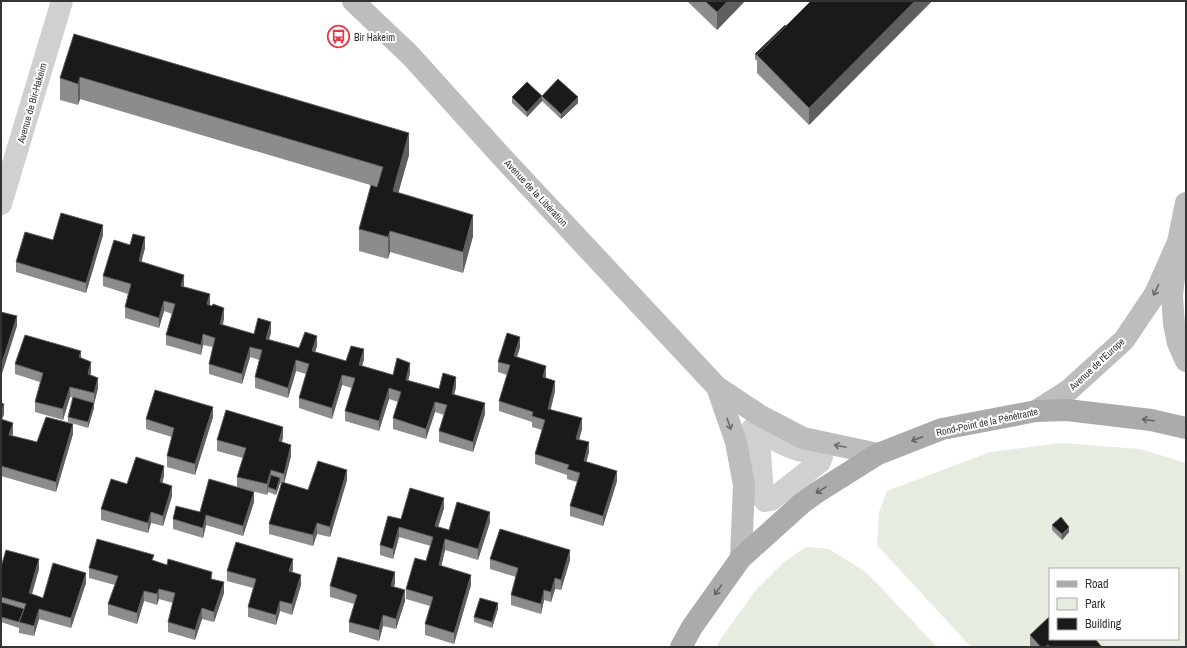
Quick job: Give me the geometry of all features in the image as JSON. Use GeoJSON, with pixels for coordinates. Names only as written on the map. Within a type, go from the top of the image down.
{"type":"FeatureCollection","features":[{"type":"Feature","properties":{"kind":"main road","name":"Rond-Point de la Pénétrante"},"geometry":{"type":"LineString","coordinates":[[681,647],[692,628],[741,558],[801,504],[878,454],[942,430],[1036,411],[1067,410],[1143,419],[1186,428]]}},
{"type":"Feature","properties":{"kind":"street","name":"Avenue de Bir-Hakeim"},"geometry":{"type":"LineString","coordinates":[[1,204],[62,1]]}},
{"type":"Feature","properties":{"kind":"street","name":"Avenue de la Libération"},"geometry":{"type":"LineString","coordinates":[[353,1],[410,55],[501,156],[717,387],[759,415],[803,438],[878,454]]}},
{"type":"Feature","properties":{"kind":"street","name":"Avenue de l'Europe"},"geometry":{"type":"LineString","coordinates":[[1186,203],[1178,242],[1172,296],[1174,324],[1178,343],[1186,361]]}},
{"type":"Feature","properties":{"kind":"street","name":"Avenue de l'Europe"},"geometry":{"type":"LineString","coordinates":[[1036,411],[1069,390],[1124,340],[1155,294],[1178,242]]}},
{"type":"Feature","properties":{"kind":"street","name":"Avenue de la Libération"},"geometry":{"type":"LineString","coordinates":[[717,387],[736,442],[744,485],[741,558]]}},
{"type":"Feature","properties":{"kind":"green space"},"geometry":{"type":"Polygon","coordinates":[[[1062,443],[1140,449],[1186,463],[1186,647],[971,647],[877,545],[879,512],[887,491],[990,452],[1062,443]]]}},
{"type":"Feature","properties":{"kind":"green space"},"geometry":{"type":"Polygon","coordinates":[[[806,547],[829,549],[866,572],[937,647],[716,647],[756,590],[783,563],[806,547]]]}},
{"type":"Feature","properties":{"kind":"building"},"geometry":{"type":"Polygon","coordinates":[[[705,1],[728,1],[717,12],[705,1]]]}},
{"type":"Feature","properties":{"kind":"building"},"geometry":{"type":"Polygon","coordinates":[[[811,1],[915,1],[809,108],[757,55],[811,1]]]}},
{"type":"Feature","properties":{"kind":"building"},"geometry":{"type":"Polygon","coordinates":[[[785,25],[786,26],[757,55],[755,54],[785,25]]]}},
{"type":"Feature","properties":{"kind":"building"},"geometry":{"type":"Polygon","coordinates":[[[74,34],[409,133],[393,191],[473,215],[463,252],[390,231],[388,237],[359,229],[371,185],[377,187],[383,167],[80,77],[78,84],[60,78],[74,34]]]}},
{"type":"Feature","properties":{"kind":"building"},"geometry":{"type":"Polygon","coordinates":[[[558,79],[578,97],[561,114],[542,96],[558,79]]]}},
{"type":"Feature","properties":{"kind":"building"},"geometry":{"type":"Polygon","coordinates":[[[527,82],[542,96],[527,112],[512,97],[527,82]]]}},
{"type":"Feature","properties":{"kind":"building"},"geometry":{"type":"Polygon","coordinates":[[[61,213],[103,225],[86,283],[16,262],[25,232],[53,240],[61,213]]]}},
{"type":"Feature","properties":{"kind":"building"},"geometry":{"type":"Polygon","coordinates":[[[133,234],[145,237],[139,261],[184,275],[181,286],[210,294],[207,304],[212,306],[213,304],[224,308],[220,324],[254,334],[258,318],[271,322],[266,339],[299,348],[305,332],[317,336],[312,351],[346,361],[351,346],[364,349],[359,365],[393,375],[397,358],[410,363],[406,380],[439,389],[443,373],[456,377],[452,394],[485,403],[473,442],[439,431],[447,405],[435,402],[426,429],[393,418],[401,392],[389,388],[379,421],[345,411],[355,378],[342,375],[332,408],[299,398],[309,364],[296,360],[288,388],[255,377],[262,350],[250,347],[242,374],[209,364],[215,338],[203,334],[201,345],[166,335],[175,304],[164,301],[159,318],[125,307],[131,284],[103,276],[114,240],[130,245],[133,234]]]}},
{"type":"Feature","properties":{"kind":"building"},"geometry":{"type":"Polygon","coordinates":[[[1,312],[17,316],[1,366],[1,312]]]}},
{"type":"Feature","properties":{"kind":"building"},"geometry":{"type":"Polygon","coordinates":[[[507,333],[520,337],[514,356],[546,366],[543,377],[555,381],[548,409],[582,418],[576,439],[589,442],[584,461],[617,471],[603,516],[570,506],[580,473],[567,469],[569,465],[535,454],[545,420],[532,416],[533,412],[499,401],[510,365],[498,362],[507,333]]]}},
{"type":"Feature","properties":{"kind":"building"},"geometry":{"type":"Polygon","coordinates":[[[25,335],[81,351],[79,357],[91,362],[88,374],[98,378],[94,393],[70,387],[63,409],[35,402],[43,373],[15,364],[25,335]]]}},
{"type":"Feature","properties":{"kind":"building"},"geometry":{"type":"Polygon","coordinates":[[[155,390],[213,407],[195,464],[167,456],[174,428],[146,419],[155,390]]]}},
{"type":"Feature","properties":{"kind":"building"},"geometry":{"type":"Polygon","coordinates":[[[73,397],[94,403],[88,422],[68,417],[73,397]]]}},
{"type":"Feature","properties":{"kind":"building"},"geometry":{"type":"Polygon","coordinates":[[[1,403],[4,404],[1,412],[1,403]]]}},
{"type":"Feature","properties":{"kind":"building"},"geometry":{"type":"Polygon","coordinates":[[[226,410],[283,427],[279,441],[291,445],[284,474],[271,470],[267,484],[237,477],[246,448],[217,440],[226,410]]]}},
{"type":"Feature","properties":{"kind":"building"},"geometry":{"type":"Polygon","coordinates":[[[46,417],[73,424],[56,482],[1,466],[1,419],[13,423],[9,435],[37,442],[46,417]]]}},
{"type":"Feature","properties":{"kind":"building"},"geometry":{"type":"Polygon","coordinates":[[[136,457],[164,466],[160,482],[172,486],[163,516],[151,512],[148,523],[101,509],[111,479],[127,484],[136,457]]]}},
{"type":"Feature","properties":{"kind":"building"},"geometry":{"type":"Polygon","coordinates":[[[318,461],[347,470],[330,527],[317,523],[313,535],[269,524],[282,482],[308,490],[318,461]]]}},
{"type":"Feature","properties":{"kind":"building"},"geometry":{"type":"Polygon","coordinates":[[[271,475],[280,478],[276,490],[268,487],[271,475]]]}},
{"type":"Feature","properties":{"kind":"building"},"geometry":{"type":"Polygon","coordinates":[[[209,479],[254,492],[243,526],[206,515],[203,528],[173,519],[176,506],[200,512],[209,479]]]}},
{"type":"Feature","properties":{"kind":"building"},"geometry":{"type":"Polygon","coordinates":[[[410,488],[444,498],[435,526],[449,530],[457,502],[490,512],[478,549],[445,539],[439,565],[471,575],[454,633],[425,624],[433,597],[406,589],[415,558],[426,561],[433,537],[399,527],[393,549],[380,545],[388,516],[401,519],[410,488]]]}},
{"type":"Feature","properties":{"kind":"building"},"geometry":{"type":"Polygon","coordinates":[[[1061,517],[1069,527],[1062,534],[1052,525],[1061,517]]]}},
{"type":"Feature","properties":{"kind":"building"},"geometry":{"type":"Polygon","coordinates":[[[500,529],[570,550],[561,580],[555,578],[551,592],[544,590],[541,604],[511,595],[518,568],[490,559],[500,529]]]}},
{"type":"Feature","properties":{"kind":"building"},"geometry":{"type":"Polygon","coordinates":[[[97,539],[154,555],[152,560],[167,565],[168,559],[212,572],[211,579],[224,582],[214,612],[202,608],[195,630],[168,622],[175,593],[159,589],[157,594],[144,591],[137,613],[108,604],[118,576],[89,568],[97,539]]]}},
{"type":"Feature","properties":{"kind":"building"},"geometry":{"type":"Polygon","coordinates":[[[236,542],[293,559],[289,571],[301,575],[292,604],[280,601],[276,615],[248,607],[256,579],[227,571],[236,542]]]}},
{"type":"Feature","properties":{"kind":"building"},"geometry":{"type":"Polygon","coordinates":[[[6,550],[39,559],[29,593],[43,598],[53,563],[86,573],[71,618],[39,609],[34,626],[19,622],[26,604],[1,597],[1,567],[6,550]]]}},
{"type":"Feature","properties":{"kind":"building"},"geometry":{"type":"Polygon","coordinates":[[[338,557],[395,572],[391,586],[405,590],[396,619],[383,615],[379,630],[349,622],[357,595],[330,586],[338,557]]]}},
{"type":"Feature","properties":{"kind":"building"},"geometry":{"type":"Polygon","coordinates":[[[480,598],[498,603],[492,622],[474,617],[480,598]]]}},
{"type":"Feature","properties":{"kind":"building"},"geometry":{"type":"Polygon","coordinates":[[[1,602],[24,609],[19,622],[1,617],[1,602]]]}},
{"type":"Feature","properties":{"kind":"building"},"geometry":{"type":"Polygon","coordinates":[[[1049,617],[1049,640],[1096,640],[1102,647],[1050,647],[1048,645],[1041,647],[1030,635],[1049,617]]]}},
{"type":"Feature","properties":{"kind":"place","name":"Bir Hakeim"},"geometry":{"type":"Point","coordinates":[338,37]}}]}
